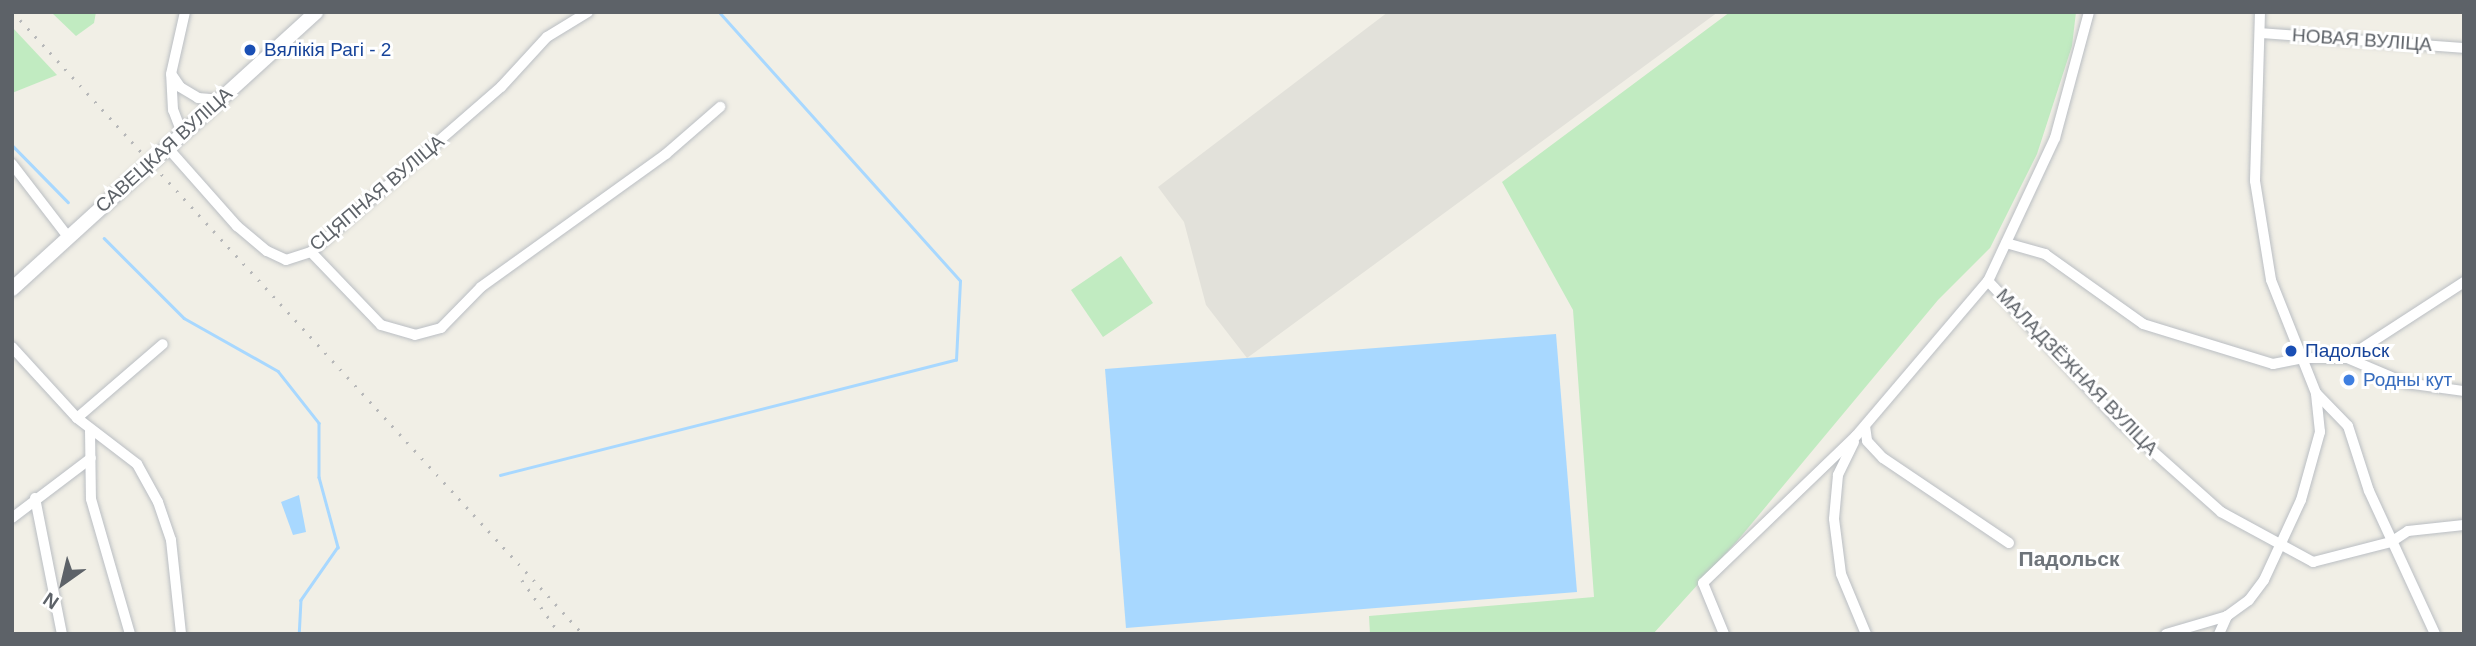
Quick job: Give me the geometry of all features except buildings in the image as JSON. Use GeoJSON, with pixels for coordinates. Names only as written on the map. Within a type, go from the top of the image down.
{"type":"FeatureCollection","features":[{"type":"Feature","properties":{"kind":"main road","name":"САВЕЦКАЯ ВУЛІЦА"},"geometry":{"type":"LineString","coordinates":[[12,289],[316,12]]}},
{"type":"Feature","properties":{"kind":"street"},"geometry":{"type":"LineString","coordinates":[[182,133],[173,110],[171,74],[185,12]]}},
{"type":"Feature","properties":{"kind":"street","name":"СЦЯПНАЯ ВУЛІЦА"},"geometry":{"type":"LineString","coordinates":[[167,147],[237,226],[267,251],[286,260],[311,252],[501,87],[547,37],[588,12]]}},
{"type":"Feature","properties":{"kind":"street","name":"МАЛАДЗЁЖНАЯ ВУЛІЦА"},"geometry":{"type":"LineString","coordinates":[[1724,634],[1703,583],[1856,436],[1988,281],[2054,138],[2089,12]]}},
{"type":"Feature","properties":{"kind":"street"},"geometry":{"type":"LineString","coordinates":[[2166,634],[2227,616],[2249,600],[2281,544],[2301,500],[2320,432],[2316,393],[2271,280],[2259,220],[2255,181],[2260,12]]}},
{"type":"Feature","properties":{"kind":"street","name":"НОВАЯ ВУЛІЦА"},"geometry":{"type":"LineString","coordinates":[[2260,33],[2464,48]]}},
{"type":"Feature","properties":{"kind":"street"},"geometry":{"type":"LineString","coordinates":[[171,74],[180,87],[198,98],[219,100]]}},
{"type":"Feature","properties":{"kind":"street"},"geometry":{"type":"LineString","coordinates":[[311,252],[381,325],[415,335],[441,328],[481,287],[666,154],[720,107]]}},
{"type":"Feature","properties":{"kind":"street"},"geometry":{"type":"LineString","coordinates":[[12,164],[68,238]]}},
{"type":"Feature","properties":{"kind":"street"},"geometry":{"type":"LineString","coordinates":[[2006,243],[2045,254],[2143,324],[2273,364],[2304,358],[2347,358],[2406,383],[2464,391]]}},
{"type":"Feature","properties":{"kind":"street","name":"МАЛАДЗЁЖНАЯ ВУЛІЦА"},"geometry":{"type":"LineString","coordinates":[[1988,281],[2119,421],[2221,512],[2313,562],[2391,542],[2408,531],[2464,525]]}},
{"type":"Feature","properties":{"kind":"street"},"geometry":{"type":"LineString","coordinates":[[2347,358],[2464,282]]}},
{"type":"Feature","properties":{"kind":"street"},"geometry":{"type":"LineString","coordinates":[[77,418],[163,344]]}},
{"type":"Feature","properties":{"kind":"street"},"geometry":{"type":"LineString","coordinates":[[12,347],[77,418],[137,464],[158,502],[178,577],[181,634]]}},
{"type":"Feature","properties":{"kind":"street"},"geometry":{"type":"LineString","coordinates":[[2316,393],[2348,426],[2391,542],[2435,634]]}},
{"type":"Feature","properties":{"kind":"street"},"geometry":{"type":"LineString","coordinates":[[1865,426],[1867,441],[1883,458],[2009,543]]}},
{"type":"Feature","properties":{"kind":"street"},"geometry":{"type":"LineString","coordinates":[[90,430],[91,499],[130,634]]}},
{"type":"Feature","properties":{"kind":"street"},"geometry":{"type":"LineString","coordinates":[[1856,436],[1838,475],[1834,519],[1841,574],[1866,634]]}},
{"type":"Feature","properties":{"kind":"street"},"geometry":{"type":"LineString","coordinates":[[12,517],[91,458]]}},
{"type":"Feature","properties":{"kind":"street"},"geometry":{"type":"LineString","coordinates":[[35,498],[62,634]]}},
{"type":"Feature","properties":{"kind":"street"},"geometry":{"type":"LineString","coordinates":[[2219,634],[2227,616]]}},
{"type":"Feature","properties":{"kind":"shaded area"},"geometry":{"type":"Polygon","coordinates":[[[1388,12],[1718,12],[1247,358],[1206,305],[1184,222],[1158,187],[1388,12]]]}},
{"type":"Feature","properties":{"kind":"green space"},"geometry":{"type":"Polygon","coordinates":[[[51,12],[96,12],[94,23],[76,36],[51,12]]]}},
{"type":"Feature","properties":{"kind":"green space"},"geometry":{"type":"Polygon","coordinates":[[[1730,12],[2076,12],[2072,46],[2037,154],[1990,248],[1938,300],[1738,540],[1653,634],[1370,634],[1369,616],[1594,597],[1573,310],[1502,182],[1730,12]]]}},
{"type":"Feature","properties":{"kind":"green space"},"geometry":{"type":"Polygon","coordinates":[[[12,27],[57,75],[12,93],[12,27]]]}},
{"type":"Feature","properties":{"kind":"green space"},"geometry":{"type":"Polygon","coordinates":[[[1121,256],[1153,303],[1103,337],[1071,290],[1121,256]]]}},
{"type":"Feature","properties":{"kind":"water"},"geometry":{"type":"Polygon","coordinates":[[[1556,334],[1577,592],[1126,628],[1105,369],[1556,334]]]}},
{"type":"Feature","properties":{"kind":"water"},"geometry":{"type":"Polygon","coordinates":[[[299,495],[306,532],[293,535],[281,502],[299,495]]]}},
{"type":"Feature","properties":{"kind":"waterway"},"geometry":{"type":"LineString","coordinates":[[500,475],[956,360],[960,281],[719,12]]}},
{"type":"Feature","properties":{"kind":"waterway"},"geometry":{"type":"LineString","coordinates":[[12,145],[68,202]]}},
{"type":"Feature","properties":{"kind":"waterway"},"geometry":{"type":"LineString","coordinates":[[104,238],[184,318],[278,371],[319,423],[319,477],[338,547],[301,600],[299,634]]}},
{"type":"Feature","properties":{"kind":"railway"},"geometry":{"type":"LineString","coordinates":[[13,12],[583,634]]}},
{"type":"Feature","properties":{"kind":"railway"},"geometry":{"type":"LineString","coordinates":[[522,580],[560,634]]}},
{"type":"Feature","properties":{"kind":"place","name":"Вялікія Рагі - 2"},"geometry":{"type":"Point","coordinates":[250,50]}},
{"type":"Feature","properties":{"kind":"place","name":"Падольск"},"geometry":{"type":"Point","coordinates":[2291,351]}},
{"type":"Feature","properties":{"kind":"place","name":"Родны кут"},"geometry":{"type":"Point","coordinates":[2349,380]}},
{"type":"Feature","properties":{"kind":"district","name":"Падольск"},"geometry":{"type":"Point","coordinates":[2069,559]}}]}
